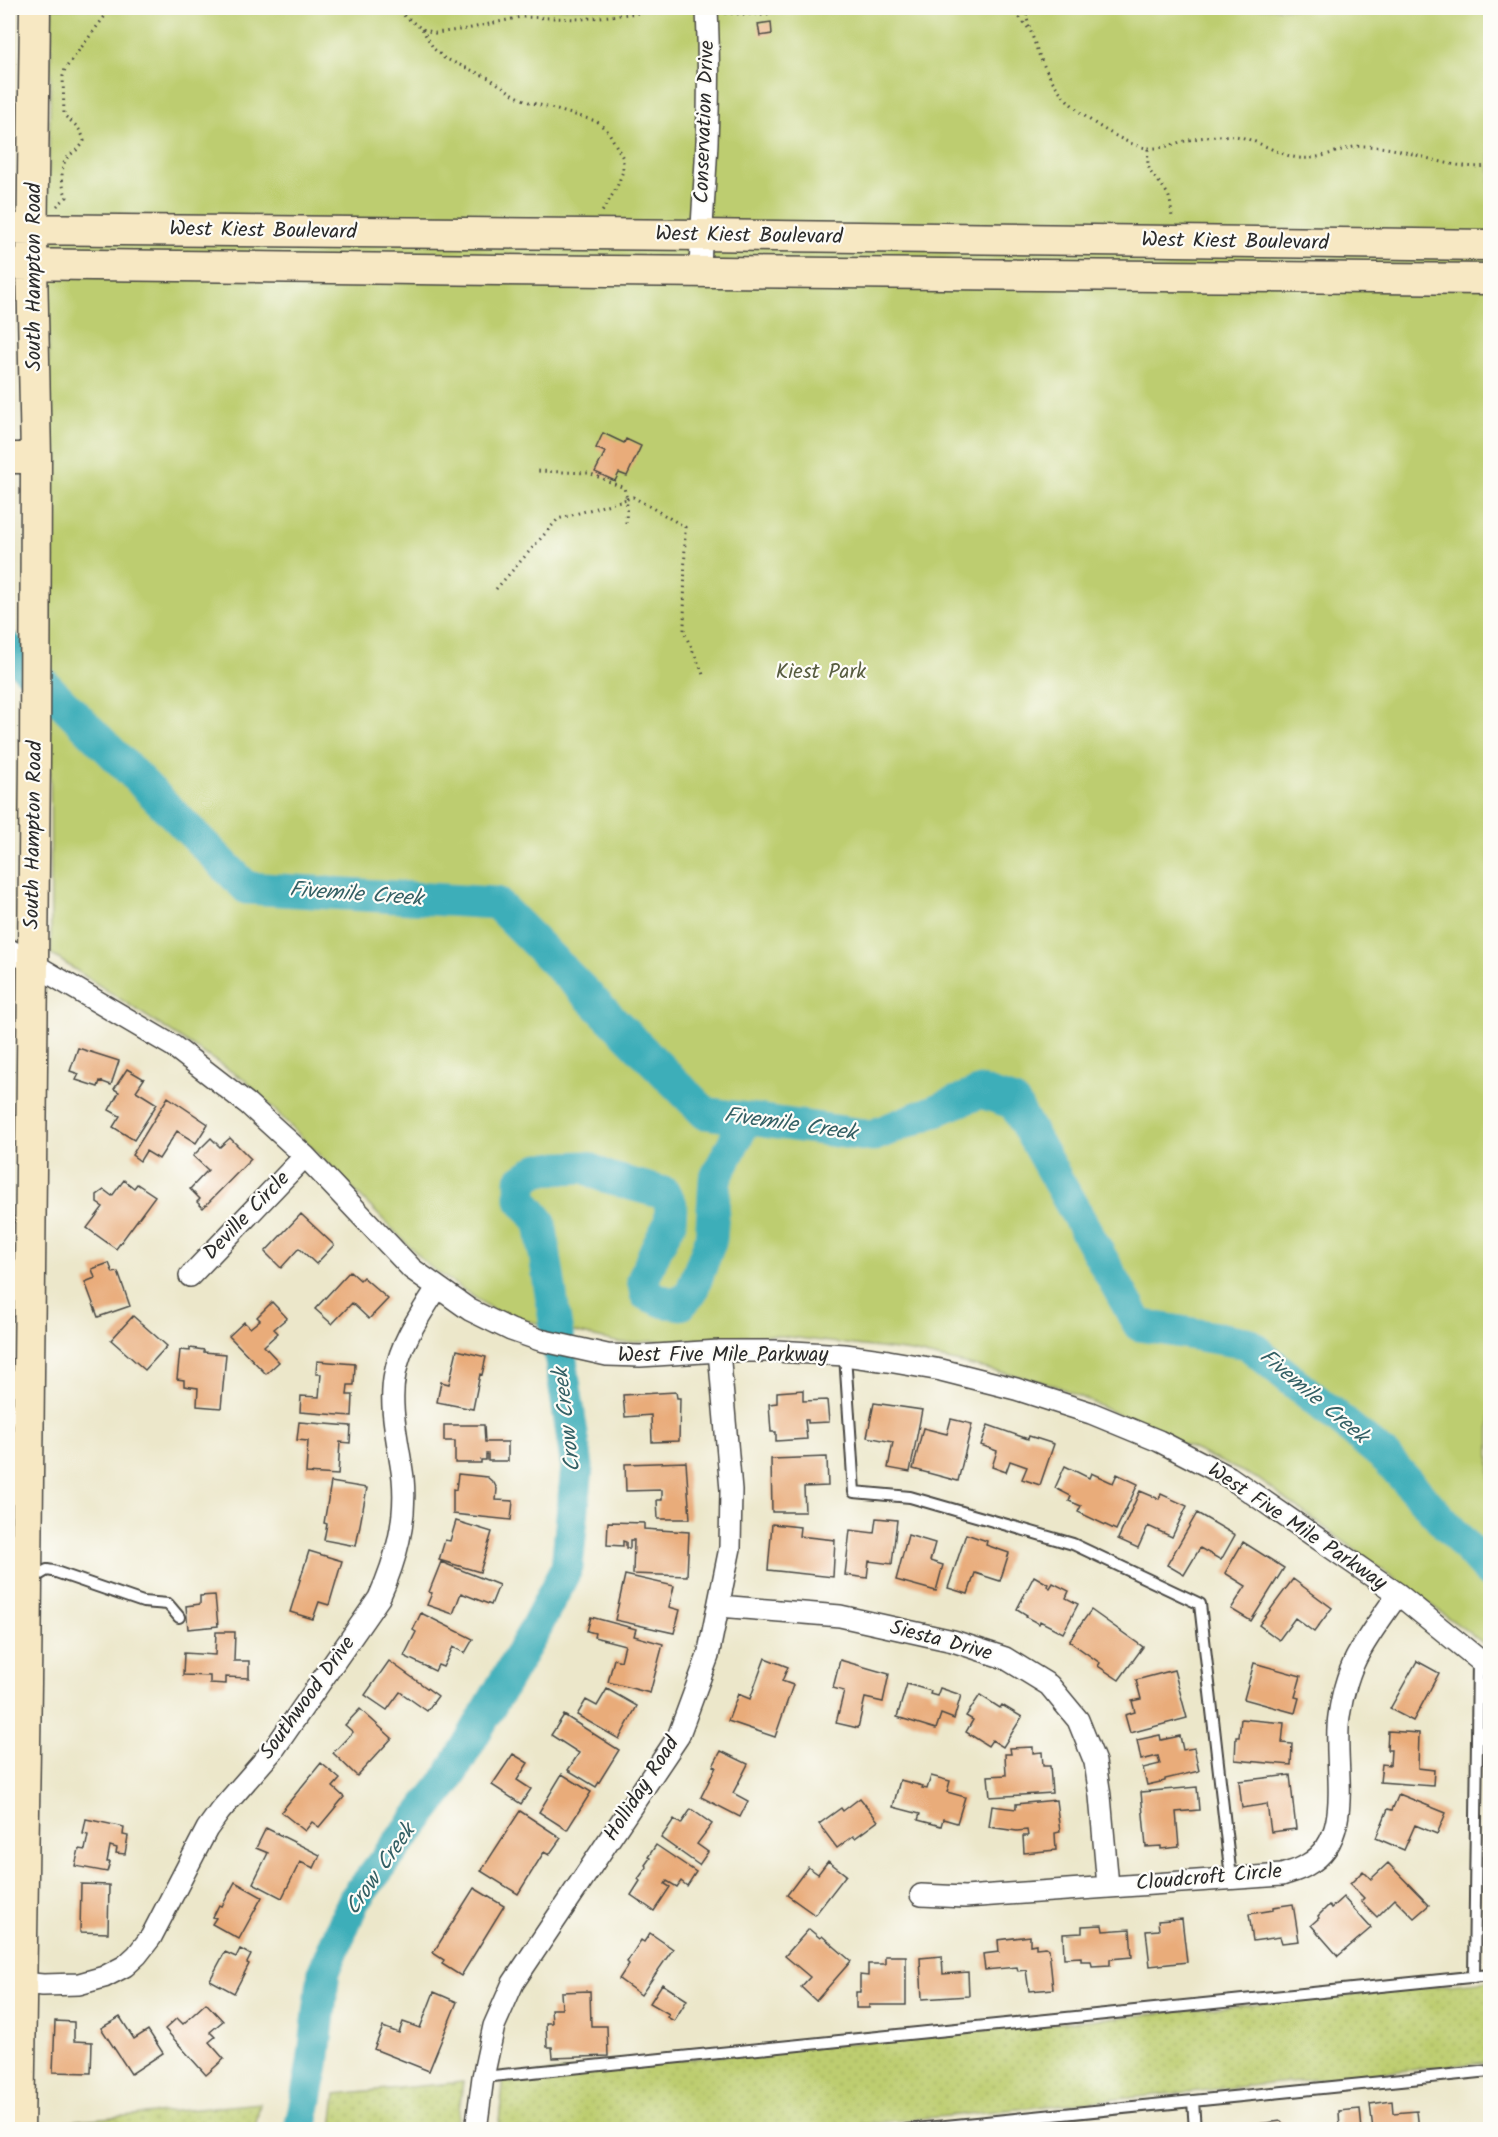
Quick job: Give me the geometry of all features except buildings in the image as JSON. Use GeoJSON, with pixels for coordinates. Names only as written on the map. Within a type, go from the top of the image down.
{"type":"FeatureCollection","features":[{"type":"Feature","properties":{"kind":"main road","name":"South Hampton Road"},"geometry":{"type":"LineString","coordinates":[[19,2130],[14,1983],[20,956],[35,756],[35,624],[22,458],[20,229],[35,8]]}},
{"type":"Feature","properties":{"kind":"main road","name":"West Kiest Boulevard"},"geometry":{"type":"LineString","coordinates":[[20,229],[1491,245]]}},
{"type":"Feature","properties":{"kind":"main road","name":"West Kiest Boulevard"},"geometry":{"type":"LineString","coordinates":[[20,264],[1491,279]]}},
{"type":"Feature","properties":{"kind":"street","name":"Conservation Drive"},"geometry":{"type":"LineString","coordinates":[[700,272],[707,131],[706,10]]}},
{"type":"Feature","properties":{"kind":"street","name":"West Five Mile Parkway"},"geometry":{"type":"LineString","coordinates":[[20,956],[173,1046],[248,1104],[305,1156],[412,1269],[470,1310],[511,1330],[540,1340],[607,1355],[640,1356],[719,1351],[776,1351],[845,1355],[941,1370],[1016,1389],[1091,1413],[1159,1441],[1229,1477],[1398,1594],[1484,1663]]}},
{"type":"Feature","properties":{"kind":"street","name":"Deville Circle"},"geometry":{"type":"LineString","coordinates":[[190,1276],[305,1156]]}},
{"type":"Feature","properties":{"kind":"street","name":"Southwood Drive"},"geometry":{"type":"LineString","coordinates":[[14,1983],[79,1984],[104,1977],[125,1966],[137,1955],[151,1937],[207,1830],[220,1811],[274,1749],[378,1598],[390,1574],[399,1546],[404,1510],[403,1481],[394,1408],[394,1375],[405,1341],[438,1288]]}},
{"type":"Feature","properties":{"kind":"street","name":"Holliday Road"},"geometry":{"type":"LineString","coordinates":[[477,2130],[483,2077],[494,2026],[513,1983],[678,1737],[708,1656],[730,1548],[731,1490],[719,1351]]}},
{"type":"Feature","properties":{"kind":"street","name":"Cloudcroft Circle"},"geometry":{"type":"LineString","coordinates":[[921,1895],[965,1897],[1282,1875],[1309,1865],[1327,1848],[1336,1831],[1339,1806],[1336,1751],[1339,1716],[1348,1681],[1358,1653],[1398,1594]]}},
{"type":"Feature","properties":{"kind":"street","name":"Siesta Drive"},"geometry":{"type":"LineString","coordinates":[[719,1606],[840,1616],[953,1641],[1005,1658],[1049,1685],[1078,1720],[1095,1762],[1108,1886]]}},
{"type":"Feature","properties":{"kind":"lane"},"geometry":{"type":"LineString","coordinates":[[845,1355],[854,1492],[910,1497],[1073,1544],[1200,1604],[1231,1878]]}},
{"type":"Feature","properties":{"kind":"lane"},"geometry":{"type":"LineString","coordinates":[[17,1582],[47,1570],[52,1571],[143,1602],[168,1604],[179,1617]]}},
{"type":"Feature","properties":{"kind":"lane"},"geometry":{"type":"LineString","coordinates":[[1474,1977],[1484,1663]]}},
{"type":"Feature","properties":{"kind":"lane"},"geometry":{"type":"LineString","coordinates":[[483,2077],[1491,1975]]}},
{"type":"Feature","properties":{"kind":"lane"},"geometry":{"type":"LineString","coordinates":[[906,2130],[1491,2072]]}},
{"type":"Feature","properties":{"kind":"lane"},"geometry":{"type":"LineString","coordinates":[[1193,2101],[1195,2130]]}},
{"type":"Feature","properties":{"kind":"path"},"geometry":{"type":"LineString","coordinates":[[54,210],[67,197],[63,189],[63,167],[66,159],[80,149],[84,141],[82,132],[64,115],[65,69],[111,8]]}},
{"type":"Feature","properties":{"kind":"path"},"geometry":{"type":"LineString","coordinates":[[394,8],[422,29],[435,33],[452,32],[521,17],[582,19],[666,10],[706,10],[763,15],[790,8]]}},
{"type":"Feature","properties":{"kind":"path"},"geometry":{"type":"LineString","coordinates":[[1012,8],[1030,30]]}},
{"type":"Feature","properties":{"kind":"path"},"geometry":{"type":"LineString","coordinates":[[1026,8],[1030,30],[1049,76],[1072,104],[1097,126],[1125,141],[1148,149],[1210,136],[1235,136],[1299,158],[1315,158],[1363,146],[1399,150],[1466,168],[1491,166]]}},
{"type":"Feature","properties":{"kind":"path"},"geometry":{"type":"LineString","coordinates":[[422,29],[434,49],[444,58],[489,78],[529,102],[596,122],[608,131],[623,158],[623,171],[617,187],[601,212]]}},
{"type":"Feature","properties":{"kind":"path"},"geometry":{"type":"LineString","coordinates":[[1148,149],[1149,173],[1168,194],[1172,217]]}},
{"type":"Feature","properties":{"kind":"path"},"geometry":{"type":"LineString","coordinates":[[536,471],[590,473],[624,488],[627,499],[626,523]]}},
{"type":"Feature","properties":{"kind":"path"},"geometry":{"type":"LineString","coordinates":[[496,590],[558,519],[633,496],[684,527],[684,632],[703,675]]}},
{"type":"Feature","properties":{"kind":"green space","name":"Kiest Park"},"geometry":{"type":"Polygon","coordinates":[[[52,8],[1490,8],[1490,1648],[1258,1479],[1052,1384],[912,1352],[773,1335],[620,1343],[499,1314],[430,1267],[246,1081],[51,954],[48,193],[52,8]]]}},
{"type":"Feature","properties":{"kind":"green space"},"geometry":{"type":"Polygon","coordinates":[[[1490,1981],[1490,2062],[816,2129],[498,2130],[504,2077],[1490,1981]]]}},
{"type":"Feature","properties":{"kind":"green space"},"geometry":{"type":"Polygon","coordinates":[[[463,2082],[456,2129],[332,2129],[336,2094],[463,2082]]]}},
{"type":"Feature","properties":{"kind":"green space"},"geometry":{"type":"Polygon","coordinates":[[[260,2103],[255,2129],[39,2129],[39,2124],[260,2103]]]}},
{"type":"Feature","properties":{"kind":"waterway","name":"Fivemile Creek"},"geometry":{"type":"LineString","coordinates":[[8,648],[247,888],[496,903],[705,1113],[872,1136],[981,1092],[1014,1103],[1139,1325],[1247,1343],[1386,1458],[1490,1573]]}},
{"type":"Feature","properties":{"kind":"waterway","name":"Crow Creek"},"geometry":{"type":"LineString","coordinates":[[300,2130],[313,2064],[324,1971],[354,1900],[446,1782],[533,1633],[567,1567],[577,1467],[540,1222],[521,1199],[521,1181],[539,1169],[585,1167],[608,1178],[664,1193],[671,1204],[670,1223],[643,1280],[646,1294],[665,1302],[681,1304],[691,1293],[711,1239],[715,1179],[746,1119]]}}]}
